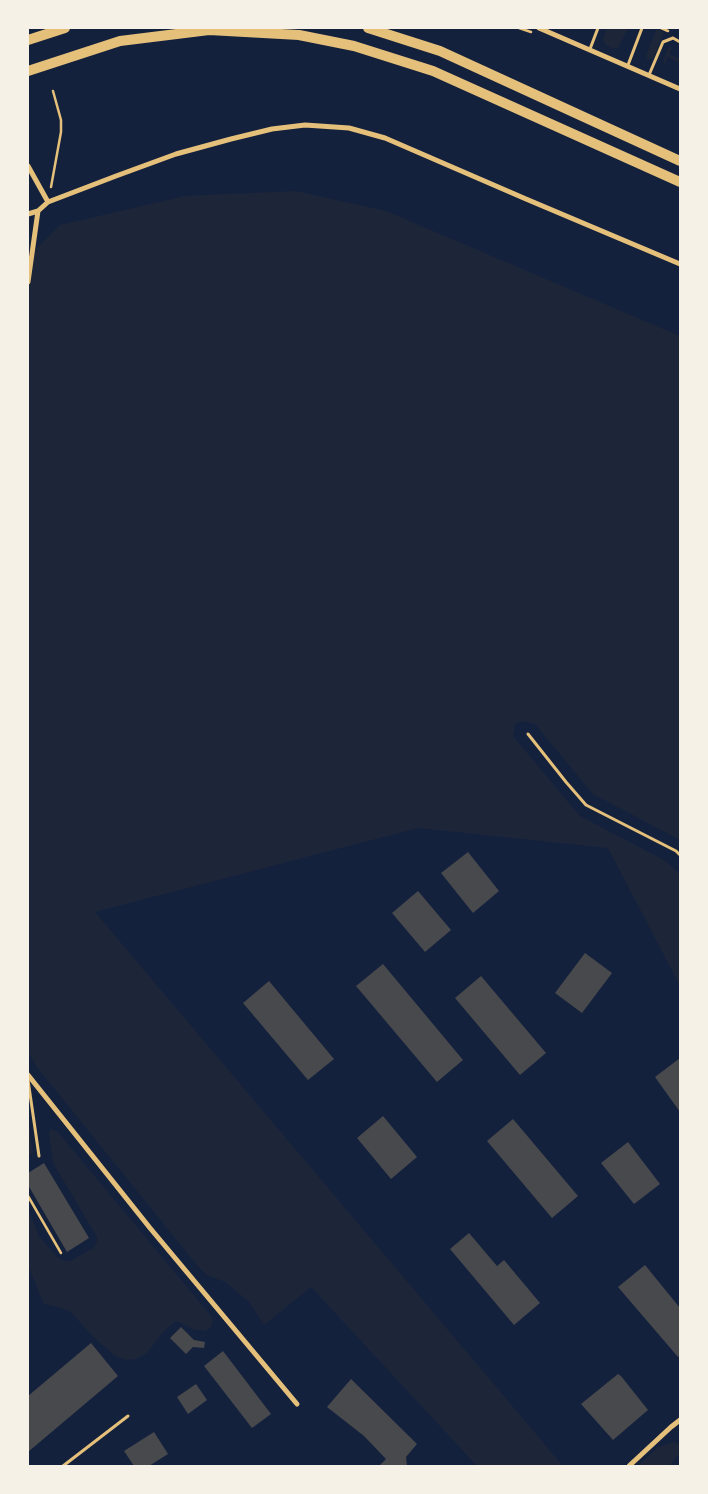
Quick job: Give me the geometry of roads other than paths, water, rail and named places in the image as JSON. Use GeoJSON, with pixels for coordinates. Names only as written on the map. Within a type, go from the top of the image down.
{"type":"FeatureCollection","features":[{"type":"Feature","properties":{"kind":"highway"},"geometry":{"type":"LineString","coordinates":[[28,40],[65,28]]}},
{"type":"Feature","properties":{"kind":"highway"},"geometry":{"type":"LineString","coordinates":[[368,28],[440,51],[680,161]]}},
{"type":"Feature","properties":{"kind":"highway"},"geometry":{"type":"LineString","coordinates":[[28,71],[120,41],[209,30],[299,35],[354,46],[433,71],[680,182]]}},
{"type":"Feature","properties":{"kind":"street"},"geometry":{"type":"LineString","coordinates":[[539,28],[680,89]]}},
{"type":"Feature","properties":{"kind":"street"},"geometry":{"type":"LineString","coordinates":[[28,214],[38,211],[48,202],[176,154],[264,131],[305,126],[349,128],[385,138],[680,264]]}},
{"type":"Feature","properties":{"kind":"street"},"geometry":{"type":"LineString","coordinates":[[28,166],[48,202]]}},
{"type":"Feature","properties":{"kind":"street"},"geometry":{"type":"LineString","coordinates":[[28,282],[38,211]]}},
{"type":"Feature","properties":{"kind":"street"},"geometry":{"type":"LineString","coordinates":[[28,1074],[150,1228],[297,1404]]}},
{"type":"Feature","properties":{"kind":"street"},"geometry":{"type":"LineString","coordinates":[[629,1466],[680,1420]]}},
{"type":"Feature","properties":{"kind":"lane"},"geometry":{"type":"LineString","coordinates":[[590,49],[598,28]]}},
{"type":"Feature","properties":{"kind":"lane"},"geometry":{"type":"LineString","coordinates":[[628,66],[642,28]]}},
{"type":"Feature","properties":{"kind":"lane"},"geometry":{"type":"LineString","coordinates":[[649,75],[663,42],[673,38],[680,42]]}},
{"type":"Feature","properties":{"kind":"lane"},"geometry":{"type":"LineString","coordinates":[[528,734],[586,805],[676,851],[680,855]]}},
{"type":"Feature","properties":{"kind":"lane"},"geometry":{"type":"LineString","coordinates":[[28,1080],[39,1156]]}},
{"type":"Feature","properties":{"kind":"lane"},"geometry":{"type":"LineString","coordinates":[[62,1466],[128,1416]]}}]}
